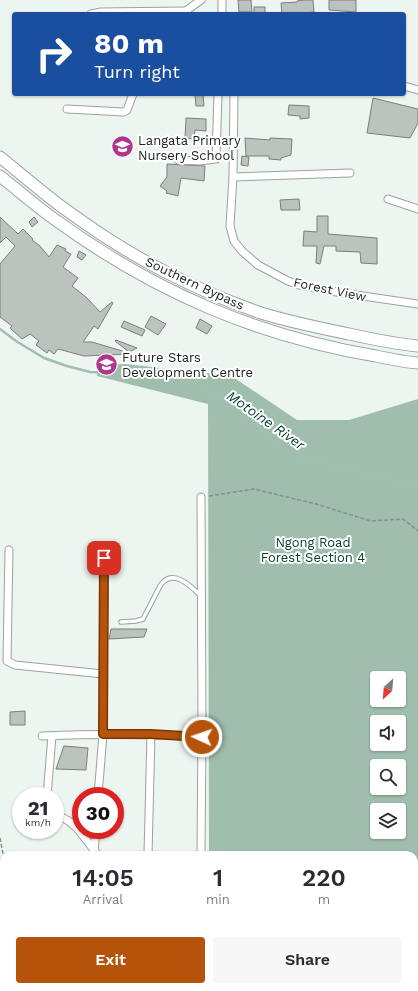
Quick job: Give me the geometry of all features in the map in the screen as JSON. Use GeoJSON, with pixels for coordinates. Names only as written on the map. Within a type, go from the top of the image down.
{"type":"FeatureCollection","features":[{"type":"Feature","properties":{"kind":"highway","name":"Southern Bypass"},"geometry":{"type":"LineString","coordinates":[[0,157],[48,197],[113,242],[150,263],[231,302],[297,323],[378,340],[418,346]]}},
{"type":"Feature","properties":{"kind":"highway","name":"Southern Bypass"},"geometry":{"type":"LineString","coordinates":[[0,176],[56,221],[81,238],[150,280],[186,298],[250,325],[299,340],[345,351],[418,363]]}},
{"type":"Feature","properties":{"kind":"street"},"geometry":{"type":"LineString","coordinates":[[101,12],[184,12],[201,0]]}},
{"type":"Feature","properties":{"kind":"street"},"geometry":{"type":"LineString","coordinates":[[222,0],[222,12]]}},
{"type":"Feature","properties":{"kind":"street"},"geometry":{"type":"LineString","coordinates":[[406,87],[418,90]]}},
{"type":"Feature","properties":{"kind":"street"},"geometry":{"type":"LineString","coordinates":[[67,108],[124,112],[127,110],[132,96]]}},
{"type":"Feature","properties":{"kind":"street"},"geometry":{"type":"LineString","coordinates":[[178,160],[199,161],[216,159],[218,96]]}},
{"type":"Feature","properties":{"kind":"street","name":"Forest View"},"geometry":{"type":"LineString","coordinates":[[234,96],[233,177],[230,226],[234,241],[242,252],[258,265],[288,281],[299,285],[418,304]]}},
{"type":"Feature","properties":{"kind":"street"},"geometry":{"type":"LineString","coordinates":[[233,177],[350,173]]}},
{"type":"Feature","properties":{"kind":"street"},"geometry":{"type":"LineString","coordinates":[[388,199],[418,209]]}},
{"type":"Feature","properties":{"kind":"street"},"geometry":{"type":"LineString","coordinates":[[201,497],[201,851]]}},
{"type":"Feature","properties":{"kind":"street"},"geometry":{"type":"LineString","coordinates":[[9,550],[7,660],[15,665],[103,674]]}},
{"type":"Feature","properties":{"kind":"street"},"geometry":{"type":"LineString","coordinates":[[99,787],[103,734],[104,558]]}},
{"type":"Feature","properties":{"kind":"street"},"geometry":{"type":"LineString","coordinates":[[42,736],[150,734],[202,737]]}},
{"type":"Feature","properties":{"kind":"street"},"geometry":{"type":"LineString","coordinates":[[148,851],[150,734]]}},
{"type":"Feature","properties":{"kind":"street"},"geometry":{"type":"LineString","coordinates":[[48,787],[52,736]]}},
{"type":"Feature","properties":{"kind":"street"},"geometry":{"type":"LineString","coordinates":[[64,818],[78,828],[94,851]]}},
{"type":"Feature","properties":{"kind":"street"},"geometry":{"type":"LineString","coordinates":[[96,839],[96,851]]}},
{"type":"Feature","properties":{"kind":"lane"},"geometry":{"type":"LineString","coordinates":[[121,622],[143,619],[160,586],[168,579],[177,579],[189,584],[202,597]]}},
{"type":"Feature","properties":{"kind":"path"},"geometry":{"type":"LineString","coordinates":[[201,497],[254,489],[316,504],[371,521],[402,519],[418,531]]}},
{"type":"Feature","properties":{"kind":"path"},"geometry":{"type":"LineString","coordinates":[[0,838],[2,851]]}},
{"type":"Feature","properties":{"kind":"green space","name":"Ngong Road Forest Section 4"},"geometry":{"type":"Polygon","coordinates":[[[126,364],[230,375],[297,420],[349,420],[418,399],[418,851],[209,851],[208,404],[97,376],[97,365],[126,364]]]}},
{"type":"Feature","properties":{"kind":"building"},"geometry":{"type":"Polygon","coordinates":[[[238,0],[251,0],[252,12],[239,12],[238,0]]]}},
{"type":"Feature","properties":{"kind":"building"},"geometry":{"type":"Polygon","coordinates":[[[313,0],[314,12],[282,12],[281,3],[313,0]]]}},
{"type":"Feature","properties":{"kind":"building"},"geometry":{"type":"Polygon","coordinates":[[[329,0],[356,0],[356,12],[329,10],[329,0]]]}},
{"type":"Feature","properties":{"kind":"building"},"geometry":{"type":"Polygon","coordinates":[[[254,7],[265,7],[265,12],[254,12],[254,7]]]}},
{"type":"Feature","properties":{"kind":"building"},"geometry":{"type":"Polygon","coordinates":[[[195,96],[203,96],[204,106],[196,106],[195,96]]]}},
{"type":"Feature","properties":{"kind":"building"},"geometry":{"type":"Polygon","coordinates":[[[373,98],[418,109],[418,123],[410,138],[367,133],[373,98]]]}},
{"type":"Feature","properties":{"kind":"building"},"geometry":{"type":"Polygon","coordinates":[[[289,105],[309,106],[309,118],[300,119],[300,116],[288,115],[289,105]]]}},
{"type":"Feature","properties":{"kind":"building"},"geometry":{"type":"Polygon","coordinates":[[[186,118],[206,119],[206,131],[195,130],[194,139],[185,138],[186,118]]]}},
{"type":"Feature","properties":{"kind":"building"},"geometry":{"type":"Polygon","coordinates":[[[245,138],[270,140],[270,138],[292,139],[291,155],[281,158],[281,160],[269,159],[269,156],[246,156],[245,138]]]}},
{"type":"Feature","properties":{"kind":"building"},"geometry":{"type":"Polygon","coordinates":[[[242,156],[249,157],[248,166],[241,165],[242,156]]]}},
{"type":"Feature","properties":{"kind":"building"},"geometry":{"type":"Polygon","coordinates":[[[167,164],[205,166],[204,181],[181,178],[178,196],[166,193],[167,191],[160,186],[167,177],[167,164]]]}},
{"type":"Feature","properties":{"kind":"building"},"geometry":{"type":"Polygon","coordinates":[[[299,199],[300,210],[281,210],[280,200],[299,199]]]}},
{"type":"Feature","properties":{"kind":"building"},"geometry":{"type":"Polygon","coordinates":[[[317,216],[328,216],[328,234],[377,238],[377,264],[361,263],[360,252],[336,251],[336,246],[324,246],[320,264],[316,263],[317,246],[303,246],[304,231],[317,232],[317,216]]]}},
{"type":"Feature","properties":{"kind":"building"},"geometry":{"type":"Polygon","coordinates":[[[0,217],[18,234],[23,229],[49,257],[57,245],[66,249],[65,251],[71,254],[63,267],[78,278],[72,286],[87,298],[100,312],[112,302],[113,303],[98,329],[94,326],[83,342],[92,342],[129,354],[84,356],[58,349],[54,354],[49,350],[47,353],[36,345],[39,341],[30,334],[22,339],[10,328],[12,326],[0,317],[0,264],[15,246],[6,237],[0,243],[0,217]]]}},
{"type":"Feature","properties":{"kind":"building"},"geometry":{"type":"Polygon","coordinates":[[[34,217],[38,222],[32,227],[29,222],[34,217]]]}},
{"type":"Feature","properties":{"kind":"building"},"geometry":{"type":"Polygon","coordinates":[[[79,251],[86,255],[82,260],[77,257],[79,251]]]}},
{"type":"Feature","properties":{"kind":"building"},"geometry":{"type":"Polygon","coordinates":[[[151,316],[166,324],[158,335],[145,327],[151,316]]]}},
{"type":"Feature","properties":{"kind":"building"},"geometry":{"type":"Polygon","coordinates":[[[200,319],[212,326],[207,334],[196,328],[200,319]]]}},
{"type":"Feature","properties":{"kind":"building"},"geometry":{"type":"Polygon","coordinates":[[[124,321],[145,330],[142,336],[121,327],[124,321]]]}},
{"type":"Feature","properties":{"kind":"building"},"geometry":{"type":"Polygon","coordinates":[[[116,340],[137,348],[129,352],[115,341],[116,340]]]}},
{"type":"Feature","properties":{"kind":"building"},"geometry":{"type":"Polygon","coordinates":[[[111,629],[147,629],[144,637],[109,639],[111,629]]]}},
{"type":"Feature","properties":{"kind":"building"},"geometry":{"type":"Polygon","coordinates":[[[25,711],[25,725],[10,725],[10,712],[25,711]]]}},
{"type":"Feature","properties":{"kind":"building"},"geometry":{"type":"Polygon","coordinates":[[[64,746],[88,748],[86,770],[56,769],[64,746]]]}},
{"type":"Feature","properties":{"kind":"waterway","name":"Motoine River"},"geometry":{"type":"LineString","coordinates":[[0,329],[16,341],[44,358],[90,372],[163,374],[196,379],[204,392],[220,399],[296,456],[418,486]]}},
{"type":"Feature","properties":{"kind":"place","name":"Langata Primary Nursery School"},"geometry":{"type":"Point","coordinates":[122,147]}},
{"type":"Feature","properties":{"kind":"place","name":"Future Stars Development Centre"},"geometry":{"type":"Point","coordinates":[106,364]}},
{"type":"Feature","properties":{"kind":"route"},"geometry":{"type":"LineString","coordinates":[[104,558],[103,734],[150,734],[202,737]]}}]}
